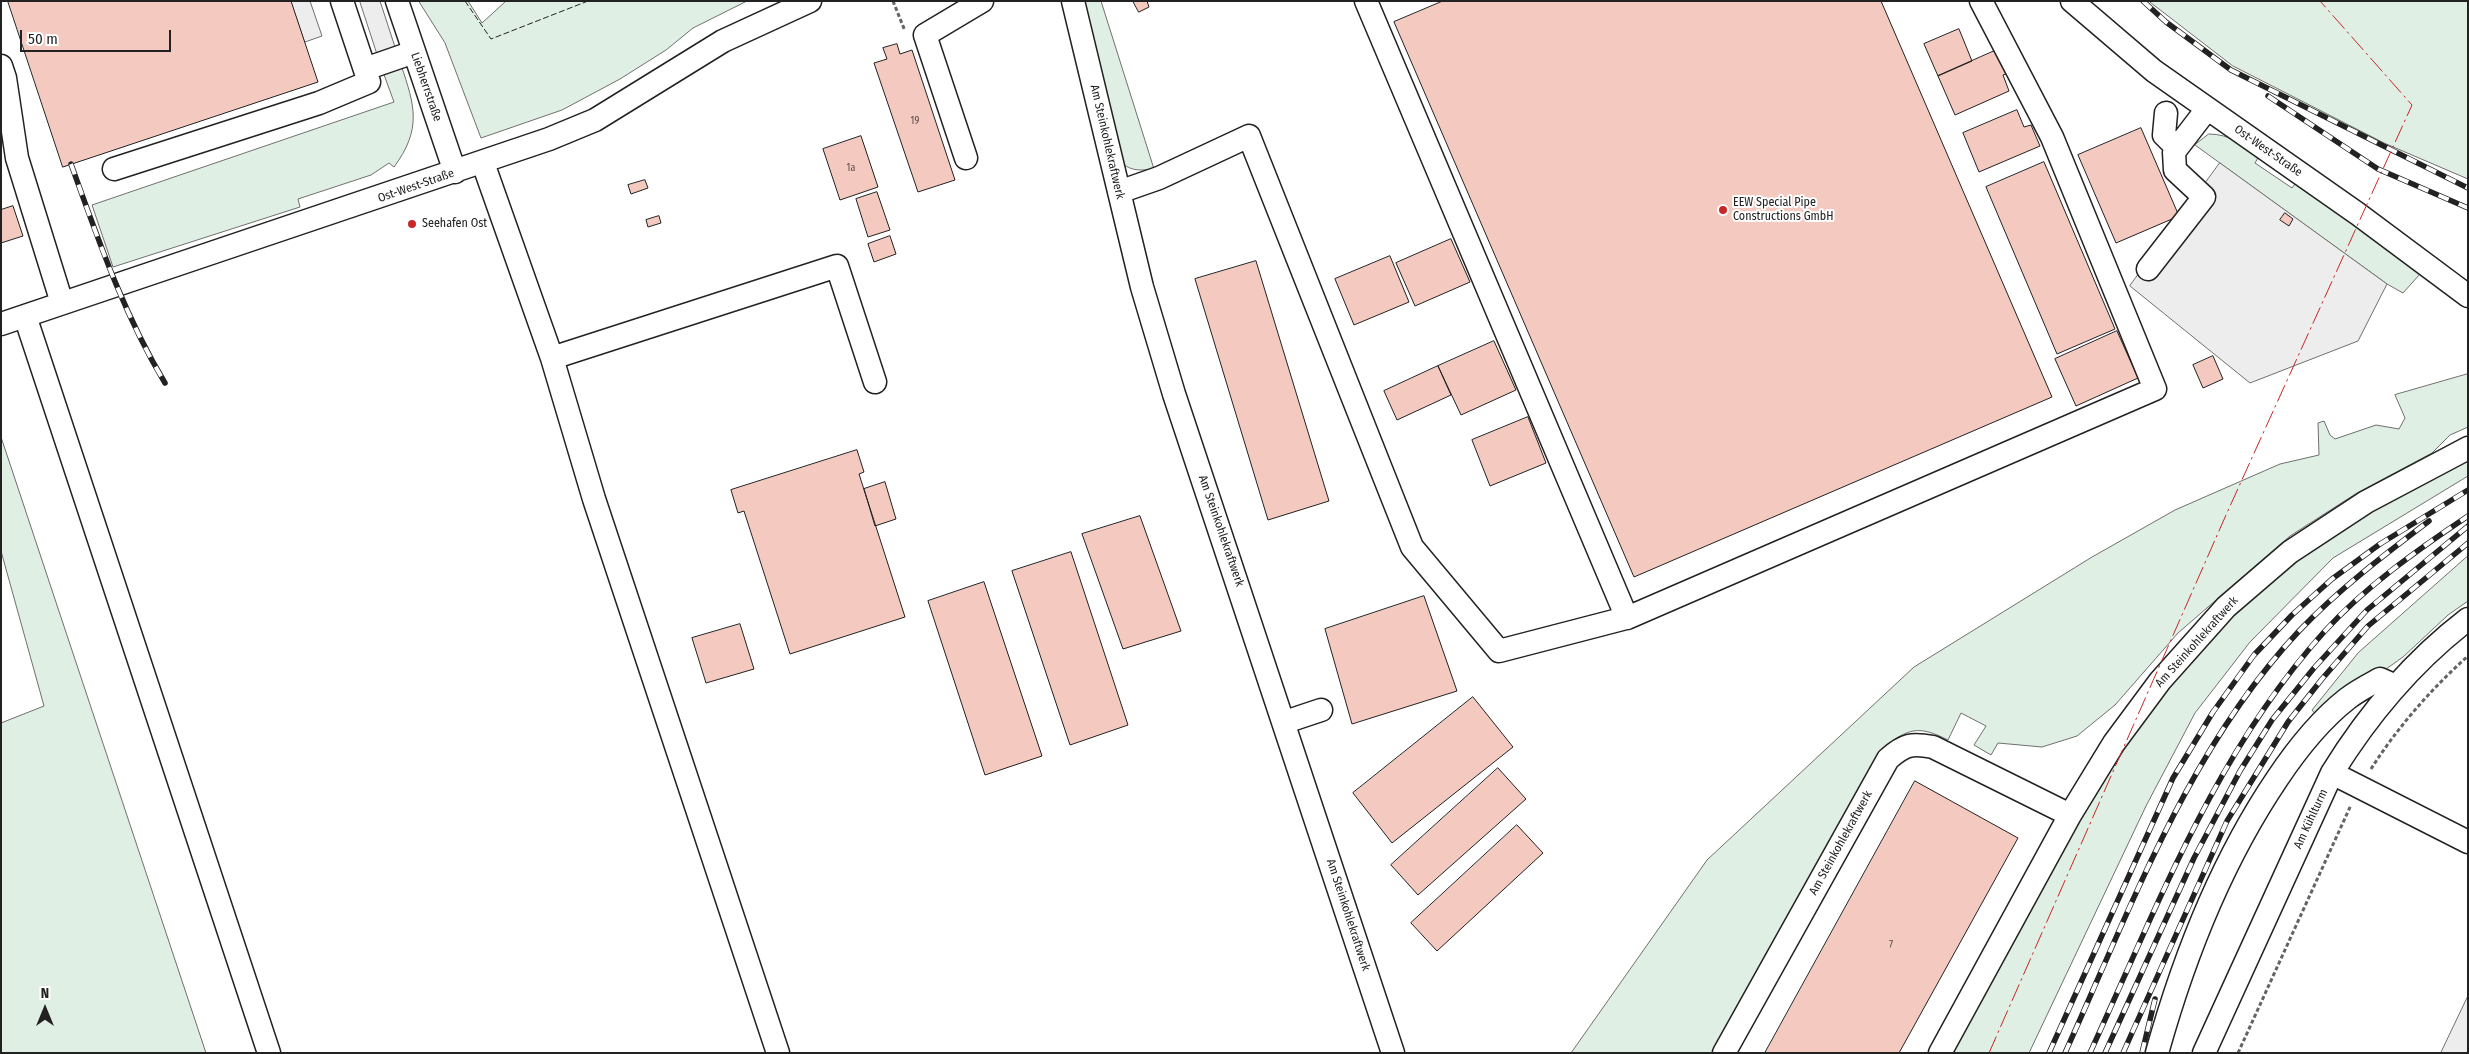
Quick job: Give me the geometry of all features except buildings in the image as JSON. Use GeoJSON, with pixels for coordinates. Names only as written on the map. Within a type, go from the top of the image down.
{"type":"FeatureCollection","features":[{"type":"Feature","properties":{"kind":"street"},"geometry":{"type":"LineString","coordinates":[[114,169],[319,103],[369,82],[342,1]]}},
{"type":"Feature","properties":{"kind":"street","name":"Liebherrstraße"},"geometry":{"type":"LineString","coordinates":[[397,1],[455,172]]}},
{"type":"Feature","properties":{"kind":"street","name":"Ost-West-Straße"},"geometry":{"type":"LineString","coordinates":[[1,324],[483,163],[595,120],[722,41],[810,1]]}},
{"type":"Feature","properties":{"kind":"street"},"geometry":{"type":"LineString","coordinates":[[966,158],[925,35],[982,1]]}},
{"type":"Feature","properties":{"kind":"street","name":"Am Steinkohlekraftwerk"},"geometry":{"type":"LineString","coordinates":[[1073,1],[1142,287],[1174,394],[1393,1053]]}},
{"type":"Feature","properties":{"kind":"street"},"geometry":{"type":"LineString","coordinates":[[1366,1],[1626,618]]}},
{"type":"Feature","properties":{"kind":"street"},"geometry":{"type":"LineString","coordinates":[[1119,192],[1159,178],[1249,136],[1412,547],[1499,650],[1626,618],[2154,389],[2052,137],[1981,1]]}},
{"type":"Feature","properties":{"kind":"street","name":"Ost-West-Straße"},"geometry":{"type":"LineString","coordinates":[[2072,1],[2154,71],[2358,214],[2468,296]]}},
{"type":"Feature","properties":{"kind":"street"},"geometry":{"type":"LineString","coordinates":[[365,68],[414,52]]}},
{"type":"Feature","properties":{"kind":"street"},"geometry":{"type":"LineString","coordinates":[[1,66],[5,78],[17,158],[62,304]]}},
{"type":"Feature","properties":{"kind":"street"},"geometry":{"type":"LineString","coordinates":[[2148,269],[2204,197],[2175,170],[2174,152],[2206,109]]}},
{"type":"Feature","properties":{"kind":"street"},"geometry":{"type":"LineString","coordinates":[[2166,112],[2164,135],[2177,148]]}},
{"type":"Feature","properties":{"kind":"street"},"geometry":{"type":"LineString","coordinates":[[483,163],[552,358],[594,499],[778,1053]]}},
{"type":"Feature","properties":{"kind":"street"},"geometry":{"type":"LineString","coordinates":[[552,358],[837,266],[875,382]]}},
{"type":"Feature","properties":{"kind":"street"},"geometry":{"type":"LineString","coordinates":[[25,316],[268,1053]]}},
{"type":"Feature","properties":{"kind":"street","name":"Am Steinkohlekraftwerk"},"geometry":{"type":"LineString","coordinates":[[1940,1053],[2070,815],[2126,727],[2160,681],[2226,607],[2290,552],[2366,502],[2468,448]]}},
{"type":"Feature","properties":{"kind":"street","name":"Am Kühlturm"},"geometry":{"type":"LineString","coordinates":[[2204,1053],[2332,773],[2358,731],[2396,686],[2444,637],[2468,619]]}},
{"type":"Feature","properties":{"kind":"street"},"geometry":{"type":"LineString","coordinates":[[2157,1053],[2173,995],[2190,949],[2227,865],[2262,802],[2300,746],[2348,698],[2380,679],[2396,686]]}},
{"type":"Feature","properties":{"kind":"street"},"geometry":{"type":"LineString","coordinates":[[1284,722],[1321,710]]}},
{"type":"Feature","properties":{"kind":"street","name":"Am Steinkohlekraftwerk"},"geometry":{"type":"LineString","coordinates":[[1724,1053],[1888,759],[1902,747],[1916,744],[1933,747],[2070,815]]}},
{"type":"Feature","properties":{"kind":"street"},"geometry":{"type":"LineString","coordinates":[[2332,773],[2468,842]]}},
{"type":"Feature","properties":{"kind":"path"},"geometry":{"type":"LineString","coordinates":[[2238,1053],[2359,788],[2388,742],[2423,701],[2468,656]]}},
{"type":"Feature","properties":{"kind":"green space"},"geometry":{"type":"Polygon","coordinates":[[[419,1],[468,1],[482,23],[506,1],[747,1],[693,28],[666,50],[620,79],[562,110],[481,138],[445,43],[419,1]]]}},
{"type":"Feature","properties":{"kind":"green space"},"geometry":{"type":"Polygon","coordinates":[[[1083,1],[1101,1],[1154,169],[1133,169],[1124,165],[1116,157],[1083,1]]]}},
{"type":"Feature","properties":{"kind":"green space"},"geometry":{"type":"Polygon","coordinates":[[[2149,1],[2468,1],[2468,179],[2384,143],[2233,66],[2149,1]]]}},
{"type":"Feature","properties":{"kind":"green space"},"geometry":{"type":"Polygon","coordinates":[[[401,65],[410,93],[413,117],[409,141],[394,167],[389,163],[371,175],[298,199],[300,207],[113,267],[92,205],[394,102],[383,72],[401,65]]]}},
{"type":"Feature","properties":{"kind":"green space"},"geometry":{"type":"Polygon","coordinates":[[[2209,134],[2230,138],[2247,148],[2259,156],[2255,163],[2292,188],[2297,181],[2420,274],[2403,293],[2387,284],[2195,145],[2209,134]]]}},
{"type":"Feature","properties":{"kind":"green space"},"geometry":{"type":"Polygon","coordinates":[[[2468,374],[2468,427],[2450,435],[2432,453],[2357,493],[2290,536],[2178,633],[2115,705],[2077,736],[2042,747],[1998,743],[1991,755],[1974,745],[1986,726],[1961,713],[1948,740],[1929,732],[1914,731],[1900,736],[1883,748],[1715,1053],[1571,1053],[1707,860],[1914,667],[2092,557],[2175,510],[2280,464],[2319,455],[2318,423],[2324,421],[2330,435],[2335,439],[2376,425],[2399,429],[2405,418],[2395,395],[2468,374]]]}},
{"type":"Feature","properties":{"kind":"green space"},"geometry":{"type":"Polygon","coordinates":[[[1,437],[206,1053],[1,1053],[1,723],[44,706],[1,551],[1,437]]]}},
{"type":"Feature","properties":{"kind":"green space"},"geometry":{"type":"Polygon","coordinates":[[[2468,456],[2468,476],[2333,558],[2250,642],[2195,713],[2146,806],[2029,1053],[1952,1053],[2108,768],[2143,714],[2239,606],[2313,545],[2468,456]]]}},
{"type":"Feature","properties":{"kind":"green space"},"geometry":{"type":"Polygon","coordinates":[[[2468,556],[2468,601],[2448,615],[2403,657],[2318,717],[2312,710],[2358,653],[2468,556]]]}},
{"type":"Feature","properties":{"kind":"shaded area"},"geometry":{"type":"Polygon","coordinates":[[[291,1],[310,1],[322,36],[305,42],[291,1]]]}},
{"type":"Feature","properties":{"kind":"shaded area"},"geometry":{"type":"Polygon","coordinates":[[[360,1],[380,1],[395,47],[377,53],[360,1]]]}},
{"type":"Feature","properties":{"kind":"shaded area"},"geometry":{"type":"Polygon","coordinates":[[[2220,163],[2387,284],[2358,341],[2250,383],[2130,286],[2220,163]]]}},
{"type":"Feature","properties":{"kind":"shaded area"},"geometry":{"type":"Polygon","coordinates":[[[2468,996],[2468,1053],[2441,1053],[2468,996]]]}},
{"type":"Feature","properties":{"kind":"railway"},"geometry":{"type":"LineString","coordinates":[[2143,1],[2166,22],[2231,70],[2468,188]]}},
{"type":"Feature","properties":{"kind":"railway"},"geometry":{"type":"LineString","coordinates":[[2268,96],[2378,169],[2468,208]]}},
{"type":"Feature","properties":{"kind":"railway"},"geometry":{"type":"LineString","coordinates":[[71,164],[124,304],[165,383]]}},
{"type":"Feature","properties":{"kind":"railway"},"geometry":{"type":"LineString","coordinates":[[2049,1053],[2173,778],[2213,712],[2254,655],[2292,615],[2332,579],[2380,544],[2468,490]]}},
{"type":"Feature","properties":{"kind":"railway"},"geometry":{"type":"LineString","coordinates":[[2090,1053],[2191,833],[2251,728],[2285,679],[2324,632],[2374,584],[2468,516]]}},
{"type":"Feature","properties":{"kind":"railway"},"geometry":{"type":"LineString","coordinates":[[2065,1053],[2165,832],[2225,726],[2260,677],[2299,631],[2329,601],[2362,573],[2429,521]]}},
{"type":"Feature","properties":{"kind":"railway"},"geometry":{"type":"LineString","coordinates":[[2105,1053],[2194,858],[2240,771],[2272,720],[2314,668],[2367,610],[2468,526]]}},
{"type":"Feature","properties":{"kind":"railway"},"geometry":{"type":"LineString","coordinates":[[2123,1053],[2227,821],[2288,722],[2368,626],[2468,543]]}},
{"type":"Feature","properties":{"kind":"railway"},"geometry":{"type":"LineString","coordinates":[[2142,1053],[2155,999]]}},
{"type":"Feature","properties":{"kind":"fence"},"geometry":{"type":"LineString","coordinates":[[465,1],[491,39],[588,1]]}},
{"type":"Feature","properties":{"kind":"power"},"geometry":{"type":"LineString","coordinates":[[1989,1053],[2226,515],[2412,105],[2320,1]]}},
{"type":"Feature","properties":{"kind":"place","name":"EEW Special Pipe Constructions GmbH"},"geometry":{"type":"Point","coordinates":[1723,210]}},
{"type":"Feature","properties":{"kind":"place","name":"Seehafen Ost"},"geometry":{"type":"Point","coordinates":[412,224]}}]}
